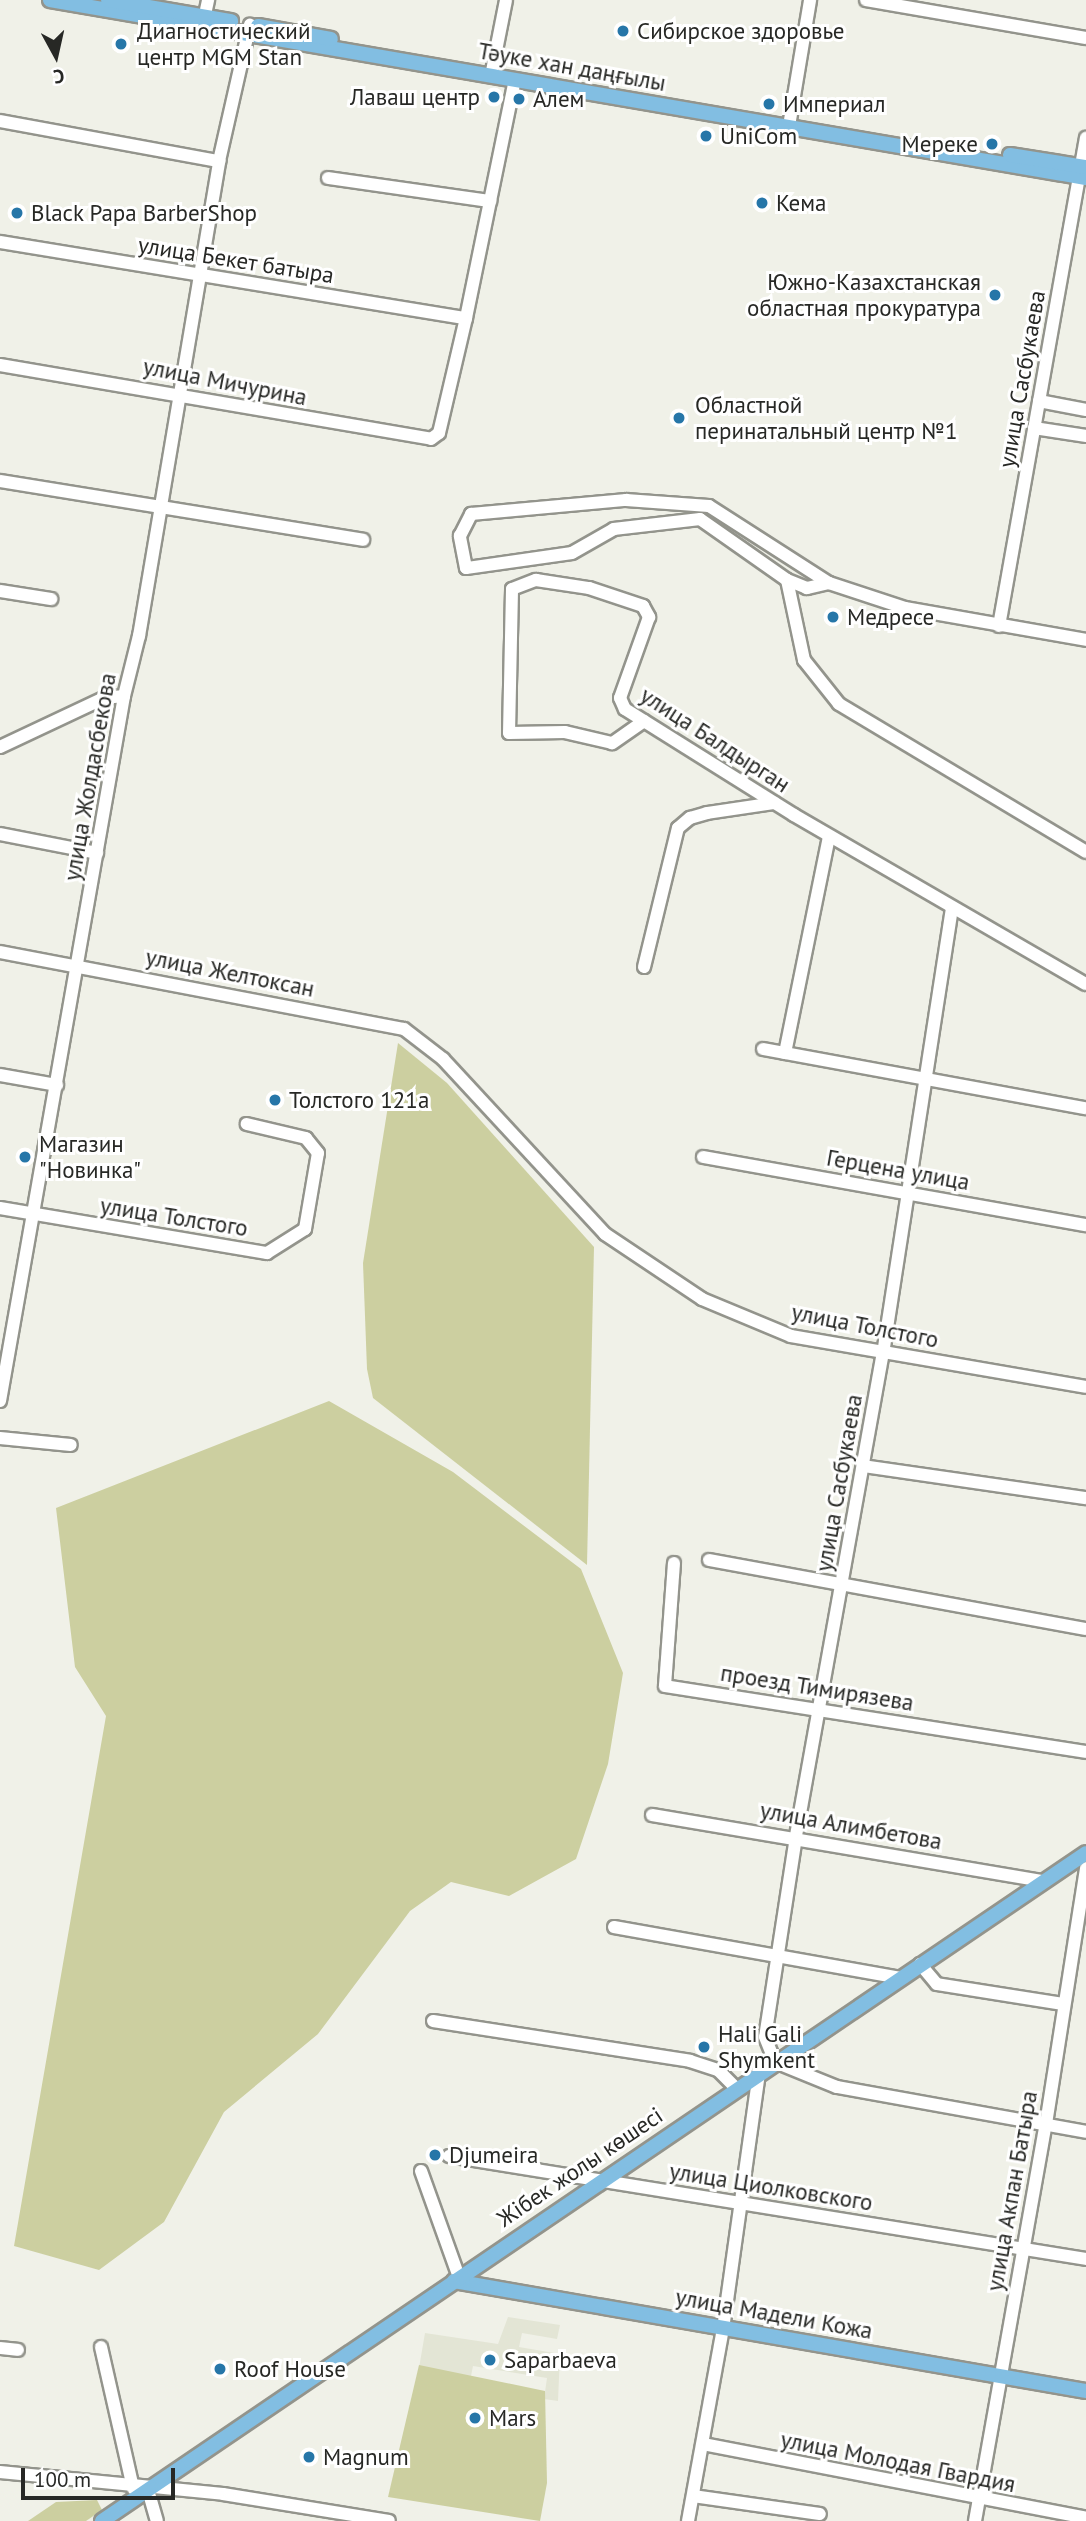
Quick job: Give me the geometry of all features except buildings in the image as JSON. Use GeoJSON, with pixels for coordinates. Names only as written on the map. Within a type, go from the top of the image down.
{"type":"FeatureCollection","features":[{"type":"Feature","properties":{"kind":"main road","name":"Тәуке хан даңғылы"},"geometry":{"type":"LineString","coordinates":[[50,0],[207,20]]}},
{"type":"Feature","properties":{"kind":"main road","name":"Тәуке хан даңғылы"},"geometry":{"type":"LineString","coordinates":[[108,0],[249,29],[492,72],[1083,172]]}},
{"type":"Feature","properties":{"kind":"main road","name":"Тәуке хан даңғылы"},"geometry":{"type":"LineString","coordinates":[[492,72],[515,80],[790,123]]}},
{"type":"Feature","properties":{"kind":"main road","name":"Жібек жолы көшесі"},"geometry":{"type":"LineString","coordinates":[[102,2521],[736,2088],[1086,1853]]}},
{"type":"Feature","properties":{"kind":"main road","name":"улица Мадели Кожа"},"geometry":{"type":"LineString","coordinates":[[456,2279],[723,2329],[1086,2391]]}},
{"type":"Feature","properties":{"kind":"street"},"geometry":{"type":"LineString","coordinates":[[207,20],[208,0]]}},
{"type":"Feature","properties":{"kind":"street"},"geometry":{"type":"LineString","coordinates":[[492,72],[506,0]]}},
{"type":"Feature","properties":{"kind":"street"},"geometry":{"type":"LineString","coordinates":[[790,123],[810,0]]}},
{"type":"Feature","properties":{"kind":"street"},"geometry":{"type":"LineString","coordinates":[[866,0],[1086,38]]}},
{"type":"Feature","properties":{"kind":"street","name":"улица Жолдасбекова"},"geometry":{"type":"LineString","coordinates":[[0,1401],[6,1323],[34,1215],[124,696],[139,636],[198,275],[219,161],[249,29]]}},
{"type":"Feature","properties":{"kind":"street"},"geometry":{"type":"LineString","coordinates":[[466,318],[515,80]]}},
{"type":"Feature","properties":{"kind":"street"},"geometry":{"type":"LineString","coordinates":[[0,121],[219,161]]}},
{"type":"Feature","properties":{"kind":"street","name":"улица Сасбукаева"},"geometry":{"type":"LineString","coordinates":[[999,626],[1083,172],[1086,138]]}},
{"type":"Feature","properties":{"kind":"street"},"geometry":{"type":"LineString","coordinates":[[328,178],[490,201]]}},
{"type":"Feature","properties":{"kind":"street","name":"улица Бекет батыра"},"geometry":{"type":"LineString","coordinates":[[0,242],[466,318]]}},
{"type":"Feature","properties":{"kind":"street","name":"улица Мичурина"},"geometry":{"type":"LineString","coordinates":[[0,365],[177,393],[419,440],[439,433],[466,318]]}},
{"type":"Feature","properties":{"kind":"street"},"geometry":{"type":"LineString","coordinates":[[1039,401],[1086,410]]}},
{"type":"Feature","properties":{"kind":"street"},"geometry":{"type":"LineString","coordinates":[[1034,428],[1086,436]]}},
{"type":"Feature","properties":{"kind":"street"},"geometry":{"type":"LineString","coordinates":[[0,481],[363,540]]}},
{"type":"Feature","properties":{"kind":"street"},"geometry":{"type":"LineString","coordinates":[[829,583],[807,588],[784,577],[700,519],[614,529],[572,553],[466,568],[460,536],[471,513],[626,500],[709,506],[829,583],[905,608],[1086,640]]}},
{"type":"Feature","properties":{"kind":"street"},"geometry":{"type":"LineString","coordinates":[[784,577],[804,660],[839,704],[1086,852]]}},
{"type":"Feature","properties":{"kind":"street","name":"улица Балдырган"},"geometry":{"type":"LineString","coordinates":[[644,721],[612,743],[565,732],[509,733],[512,589],[536,580],[589,588],[649,611],[620,698],[625,709],[829,836],[1086,984]]}},
{"type":"Feature","properties":{"kind":"street"},"geometry":{"type":"LineString","coordinates":[[0,591],[51,599]]}},
{"type":"Feature","properties":{"kind":"street"},"geometry":{"type":"LineString","coordinates":[[0,747],[104,698],[124,696]]}},
{"type":"Feature","properties":{"kind":"street"},"geometry":{"type":"LineString","coordinates":[[644,967],[678,828],[690,818],[774,803]]}},
{"type":"Feature","properties":{"kind":"street"},"geometry":{"type":"LineString","coordinates":[[0,834],[97,853]]}},
{"type":"Feature","properties":{"kind":"street"},"geometry":{"type":"LineString","coordinates":[[785,1053],[829,836]]}},
{"type":"Feature","properties":{"kind":"street","name":"улица Сасбукаева"},"geometry":{"type":"LineString","coordinates":[[775,2062],[765,2032],[776,1956],[883,1352],[905,1192],[953,908]]}},
{"type":"Feature","properties":{"kind":"street","name":"улица Желтоксан"},"geometry":{"type":"LineString","coordinates":[[0,953],[381,1022],[420,1038],[443,1059]]}},
{"type":"Feature","properties":{"kind":"street"},"geometry":{"type":"LineString","coordinates":[[763,1049],[924,1076],[1086,1108]]}},
{"type":"Feature","properties":{"kind":"street","name":"улица Толстого"},"geometry":{"type":"LineString","coordinates":[[443,1059],[605,1234],[702,1299],[791,1336],[1086,1387]]}},
{"type":"Feature","properties":{"kind":"street"},"geometry":{"type":"LineString","coordinates":[[0,1075],[57,1085]]}},
{"type":"Feature","properties":{"kind":"street","name":"улица Толстого"},"geometry":{"type":"LineString","coordinates":[[0,1208],[267,1253],[305,1229],[318,1153],[306,1138],[247,1124]]}},
{"type":"Feature","properties":{"kind":"street","name":"Герцена улица"},"geometry":{"type":"LineString","coordinates":[[703,1157],[1086,1226]]}},
{"type":"Feature","properties":{"kind":"street"},"geometry":{"type":"LineString","coordinates":[[0,1438],[71,1445]]}},
{"type":"Feature","properties":{"kind":"street"},"geometry":{"type":"LineString","coordinates":[[863,1466],[1086,1498]]}},
{"type":"Feature","properties":{"kind":"street"},"geometry":{"type":"LineString","coordinates":[[709,1560],[842,1587],[1086,1629]]}},
{"type":"Feature","properties":{"kind":"street","name":"проезд Тимирязева"},"geometry":{"type":"LineString","coordinates":[[674,1563],[662,1685],[1086,1752]]}},
{"type":"Feature","properties":{"kind":"street","name":"улица Алимбетова"},"geometry":{"type":"LineString","coordinates":[[652,1815],[796,1837],[1044,1881]]}},
{"type":"Feature","properties":{"kind":"street","name":"улица Акпан Батыра"},"geometry":{"type":"LineString","coordinates":[[975,2521],[1046,2124],[1086,1868]]}},
{"type":"Feature","properties":{"kind":"street"},"geometry":{"type":"LineString","coordinates":[[614,1927],[900,1978]]}},
{"type":"Feature","properties":{"kind":"street"},"geometry":{"type":"LineString","coordinates":[[920,1964],[937,1984],[1063,2004]]}},
{"type":"Feature","properties":{"kind":"street"},"geometry":{"type":"LineString","coordinates":[[433,2021],[690,2060],[718,2070],[736,2088]]}},
{"type":"Feature","properties":{"kind":"street"},"geometry":{"type":"LineString","coordinates":[[775,2062],[837,2087],[1086,2132]]}},
{"type":"Feature","properties":{"kind":"street"},"geometry":{"type":"LineString","coordinates":[[688,2521],[723,2329],[759,2073]]}},
{"type":"Feature","properties":{"kind":"street","name":"улица Циолковского"},"geometry":{"type":"LineString","coordinates":[[449,2156],[1086,2259]]}},
{"type":"Feature","properties":{"kind":"street"},"geometry":{"type":"LineString","coordinates":[[421,2171],[456,2279]]}},
{"type":"Feature","properties":{"kind":"street"},"geometry":{"type":"LineString","coordinates":[[101,2347],[132,2488]]}},
{"type":"Feature","properties":{"kind":"street"},"geometry":{"type":"LineString","coordinates":[[0,2348],[18,2350]]}},
{"type":"Feature","properties":{"kind":"street","name":"улица Молодая Гвардия"},"geometry":{"type":"LineString","coordinates":[[703,2444],[978,2501],[1086,2518]]}},
{"type":"Feature","properties":{"kind":"street"},"geometry":{"type":"LineString","coordinates":[[0,2472],[148,2490],[223,2494],[389,2521]]}},
{"type":"Feature","properties":{"kind":"street"},"geometry":{"type":"LineString","coordinates":[[148,2490],[157,2521]]}},
{"type":"Feature","properties":{"kind":"street"},"geometry":{"type":"LineString","coordinates":[[693,2496],[820,2514]]}},
{"type":"Feature","properties":{"kind":"shaded area","name":"Saparbaeva"},"geometry":{"type":"Polygon","coordinates":[[[508,2317],[560,2325],[557,2339],[522,2333],[519,2347],[560,2354],[558,2401],[544,2399],[547,2378],[473,2366],[471,2376],[419,2368],[425,2333],[498,2344],[508,2317]]]}},
{"type":"Feature","properties":{"kind":"green space"},"geometry":{"type":"Polygon","coordinates":[[[398,1043],[447,1083],[594,1247],[587,1565],[373,1398],[367,1369],[363,1263],[398,1043]]]}},
{"type":"Feature","properties":{"kind":"green space"},"geometry":{"type":"Polygon","coordinates":[[[329,1401],[453,1472],[581,1569],[623,1673],[608,1764],[576,1859],[509,1896],[451,1882],[410,1911],[318,2034],[224,2112],[164,2222],[99,2270],[14,2246],[106,1716],[75,1667],[56,1508],[329,1401]]]}},
{"type":"Feature","properties":{"kind":"green space","name":"Mars"},"geometry":{"type":"Polygon","coordinates":[[[419,2365],[545,2391],[547,2483],[540,2521],[388,2497],[419,2365]]]}},
{"type":"Feature","properties":{"kind":"green space"},"geometry":{"type":"Polygon","coordinates":[[[97,2500],[102,2510],[86,2521],[28,2521],[56,2502],[97,2500]]]}},
{"type":"Feature","properties":{"kind":"place","name":"Сибирское здоровье"},"geometry":{"type":"Point","coordinates":[623,31]}},
{"type":"Feature","properties":{"kind":"place","name":"Диагностический центр MGM Stan"},"geometry":{"type":"Point","coordinates":[121,44]}},
{"type":"Feature","properties":{"kind":"place","name":"Лаваш центр"},"geometry":{"type":"Point","coordinates":[494,97]}},
{"type":"Feature","properties":{"kind":"place","name":"Алем"},"geometry":{"type":"Point","coordinates":[519,99]}},
{"type":"Feature","properties":{"kind":"place","name":"Империал"},"geometry":{"type":"Point","coordinates":[769,104]}},
{"type":"Feature","properties":{"kind":"place","name":"UniCom"},"geometry":{"type":"Point","coordinates":[706,136]}},
{"type":"Feature","properties":{"kind":"place","name":"Мереке"},"geometry":{"type":"Point","coordinates":[992,144]}},
{"type":"Feature","properties":{"kind":"place","name":"Кема"},"geometry":{"type":"Point","coordinates":[762,203]}},
{"type":"Feature","properties":{"kind":"place","name":"Black Papa BarberShop"},"geometry":{"type":"Point","coordinates":[17,213]}},
{"type":"Feature","properties":{"kind":"place","name":"Южно-Казахстанская областная прокуратура"},"geometry":{"type":"Point","coordinates":[995,295]}},
{"type":"Feature","properties":{"kind":"place","name":"Областной перинатальный центр №1"},"geometry":{"type":"Point","coordinates":[679,418]}},
{"type":"Feature","properties":{"kind":"place","name":"Медресе"},"geometry":{"type":"Point","coordinates":[833,617]}},
{"type":"Feature","properties":{"kind":"place","name":"Толстого 121а"},"geometry":{"type":"Point","coordinates":[275,1100]}},
{"type":"Feature","properties":{"kind":"place","name":"Магазин \"Новинка\""},"geometry":{"type":"Point","coordinates":[25,1157]}},
{"type":"Feature","properties":{"kind":"place","name":"Hali Gali Shymkent"},"geometry":{"type":"Point","coordinates":[704,2047]}},
{"type":"Feature","properties":{"kind":"place","name":"Djumeira"},"geometry":{"type":"Point","coordinates":[435,2155]}},
{"type":"Feature","properties":{"kind":"place","name":"Saparbaeva"},"geometry":{"type":"Point","coordinates":[490,2360]}},
{"type":"Feature","properties":{"kind":"place","name":"Roof House"},"geometry":{"type":"Point","coordinates":[220,2369]}},
{"type":"Feature","properties":{"kind":"place","name":"Mars"},"geometry":{"type":"Point","coordinates":[475,2418]}},
{"type":"Feature","properties":{"kind":"place","name":"Magnum"},"geometry":{"type":"Point","coordinates":[309,2457]}}]}
